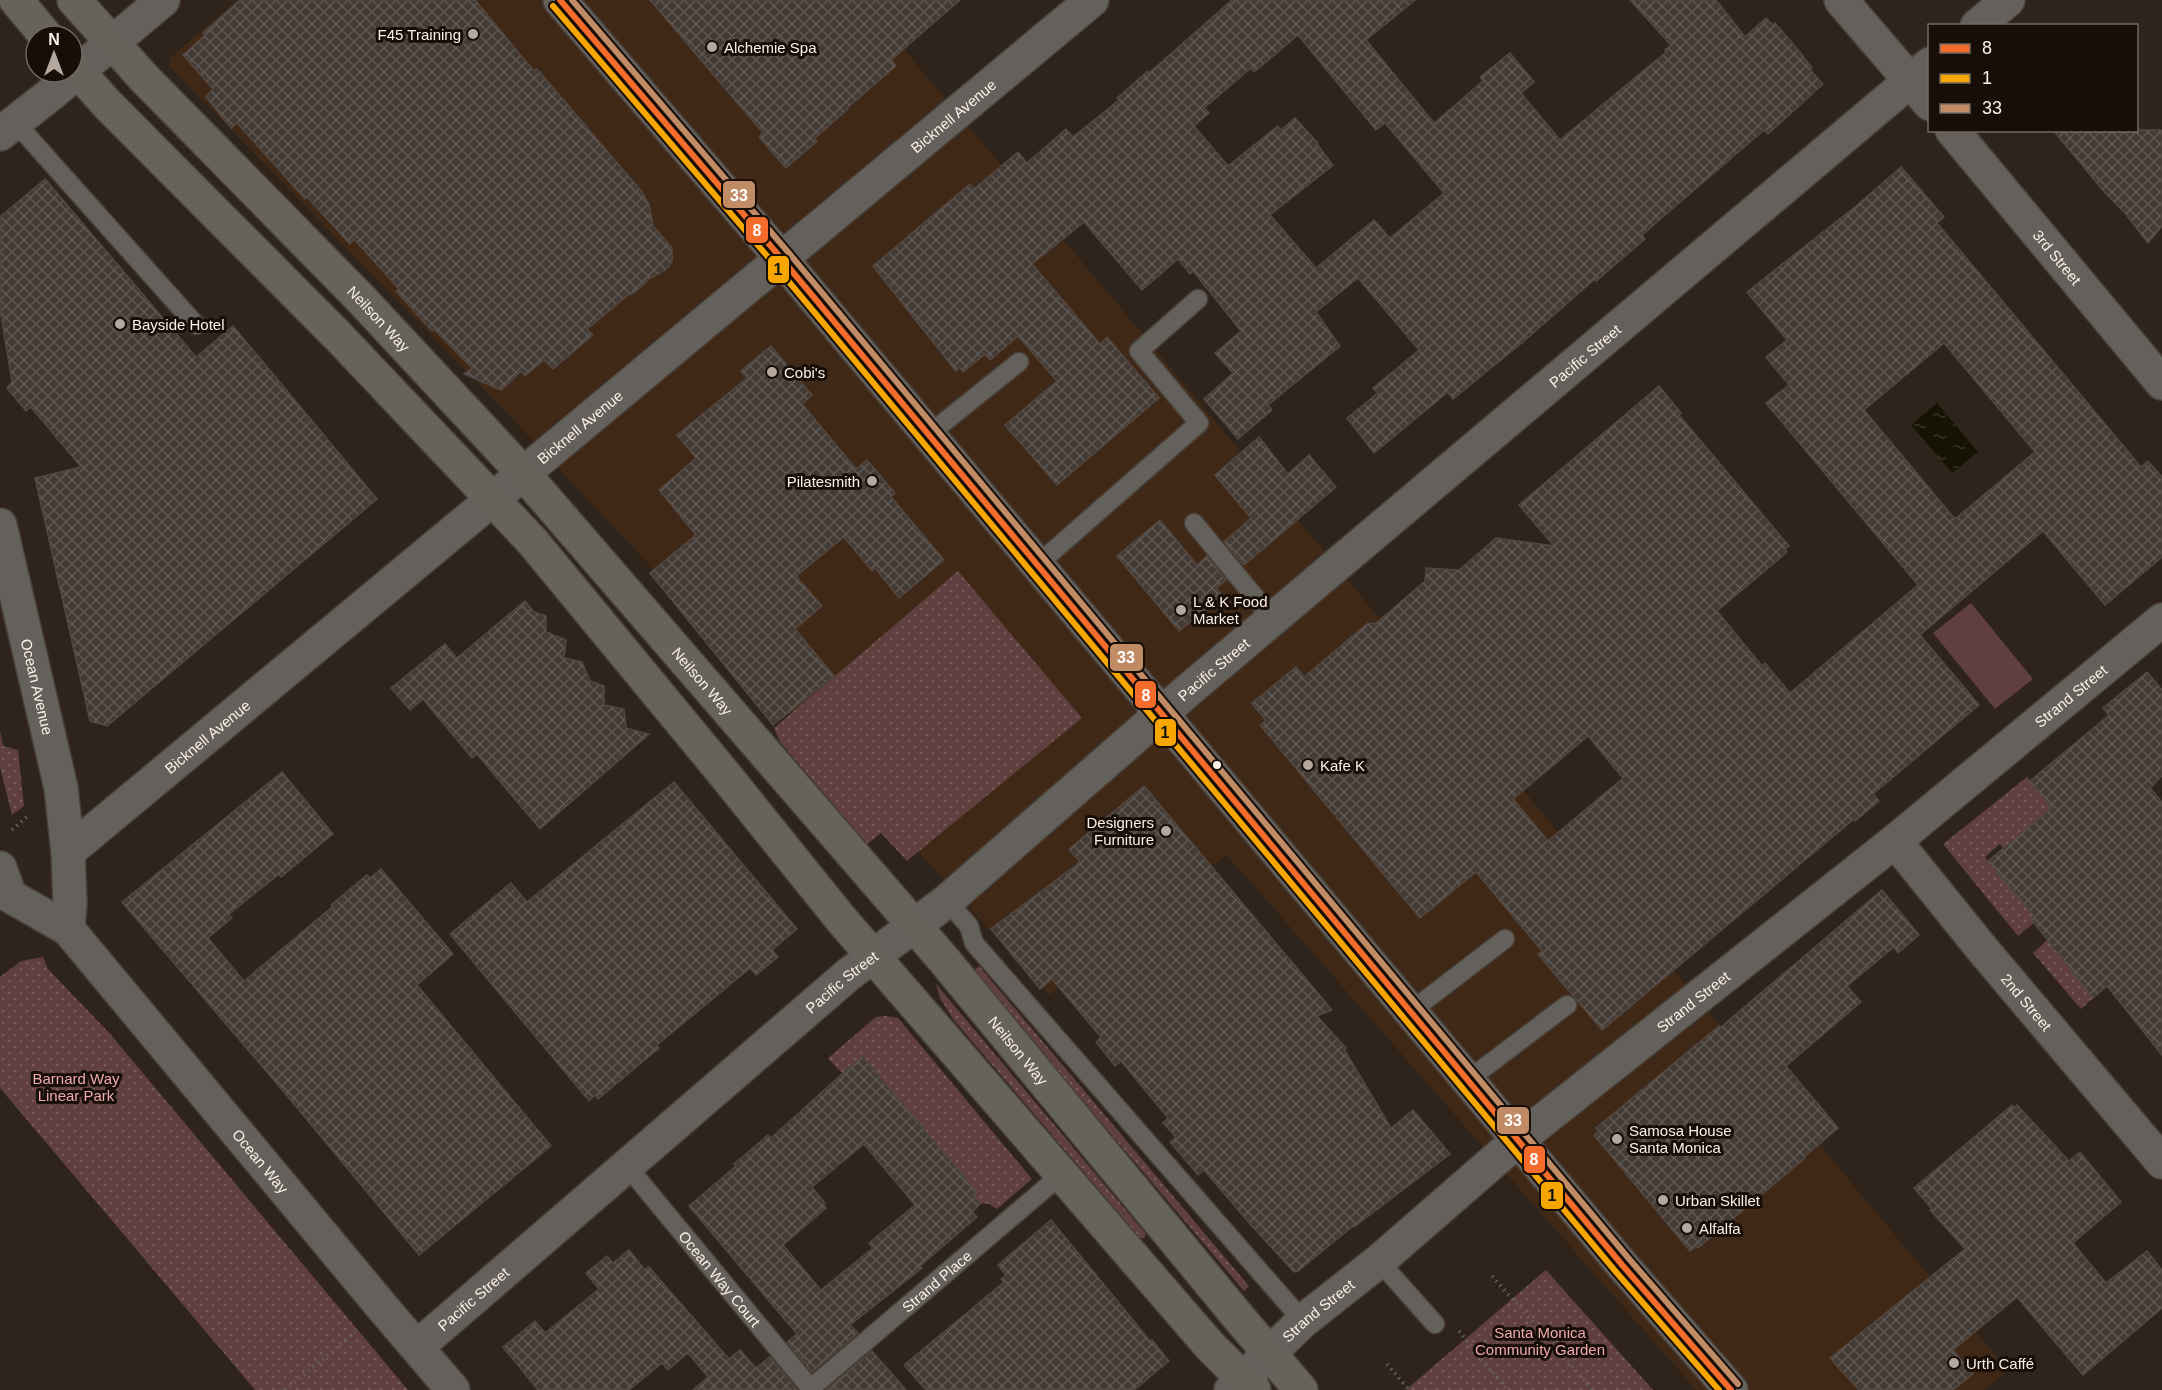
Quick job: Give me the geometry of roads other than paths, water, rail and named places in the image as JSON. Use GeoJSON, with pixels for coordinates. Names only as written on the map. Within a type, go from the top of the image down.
{"type":"FeatureCollection","features":[{"type":"Feature","properties":{"kind":"main road"},"geometry":{"type":"LineString","coordinates":[[16,0],[36,24]]}},
{"type":"Feature","properties":{"kind":"main road","name":"Neilson Way"},"geometry":{"type":"LineString","coordinates":[[74,0],[144,78],[361,299],[509,486],[895,940],[1251,1376]]}},
{"type":"Feature","properties":{"kind":"main road","name":"Neilson Way"},"geometry":{"type":"LineString","coordinates":[[84,79],[337,335],[509,486],[532,541],[733,784],[841,919],[895,940],[1062,1174],[1210,1346],[1251,1376],[1301,1390]]}},
{"type":"Feature","properties":{"kind":"street"},"geometry":{"type":"LineString","coordinates":[[84,61],[163,0]]}},
{"type":"Feature","properties":{"kind":"street"},"geometry":{"type":"LineString","coordinates":[[560,0],[781,258],[1623,1266],[1731,1390]]}},
{"type":"Feature","properties":{"kind":"street","name":"Bicknell Avenue"},"geometry":{"type":"LineString","coordinates":[[68,852],[1092,0]]}},
{"type":"Feature","properties":{"kind":"street"},"geometry":{"type":"LineString","coordinates":[[1841,0],[1923,83]]}},
{"type":"Feature","properties":{"kind":"street"},"geometry":{"type":"LineString","coordinates":[[1979,24],[2008,0]]}},
{"type":"Feature","properties":{"kind":"street","name":"Pacific Street"},"geometry":{"type":"LineString","coordinates":[[417,1347],[849,974],[947,901],[1273,619],[1923,83]]}},
{"type":"Feature","properties":{"kind":"street"},"geometry":{"type":"LineString","coordinates":[[8,128],[56,84]]}},
{"type":"Feature","properties":{"kind":"street","name":"3rd Street"},"geometry":{"type":"LineString","coordinates":[[1954,132],[2162,383]]}},
{"type":"Feature","properties":{"kind":"street","name":"Ocean Avenue"},"geometry":{"type":"LineString","coordinates":[[0,525],[61,788],[68,852]]}},
{"type":"Feature","properties":{"kind":"street","name":"Strand Street"},"geometry":{"type":"LineString","coordinates":[[1251,1376],[1303,1321],[1379,1261],[1518,1140],[1895,841],[2162,620]]}},
{"type":"Feature","properties":{"kind":"street","name":"2nd Street"},"geometry":{"type":"LineString","coordinates":[[1895,841],[1983,950],[2162,1162]]}},
{"type":"Feature","properties":{"kind":"street"},"geometry":{"type":"LineString","coordinates":[[68,852],[70,903],[68,929]]}},
{"type":"Feature","properties":{"kind":"street","name":"Ocean Way"},"geometry":{"type":"LineString","coordinates":[[4,890],[68,929],[453,1390]]}},
{"type":"Feature","properties":{"kind":"lane"},"geometry":{"type":"LineString","coordinates":[[8,128],[196,325]]}},
{"type":"Feature","properties":{"kind":"lane"},"geometry":{"type":"LineString","coordinates":[[1037,565],[1199,423],[1139,351],[1198,299]]}},
{"type":"Feature","properties":{"kind":"lane"},"geometry":{"type":"LineString","coordinates":[[928,435],[1019,362]]}},
{"type":"Feature","properties":{"kind":"lane"},"geometry":{"type":"LineString","coordinates":[[1194,523],[1273,619]]}},
{"type":"Feature","properties":{"kind":"lane"},"geometry":{"type":"LineString","coordinates":[[947,901],[969,926],[974,943],[1303,1321]]}},
{"type":"Feature","properties":{"kind":"lane"},"geometry":{"type":"LineString","coordinates":[[1410,1011],[1505,939]]}},
{"type":"Feature","properties":{"kind":"lane"},"geometry":{"type":"LineString","coordinates":[[1468,1080],[1567,1005]]}},
{"type":"Feature","properties":{"kind":"lane","name":"Ocean Way Court"},"geometry":{"type":"LineString","coordinates":[[627,1166],[812,1389]]}},
{"type":"Feature","properties":{"kind":"lane","name":"Strand Place"},"geometry":{"type":"LineString","coordinates":[[812,1389],[1062,1174]]}},
{"type":"Feature","properties":{"kind":"lane"},"geometry":{"type":"LineString","coordinates":[[1379,1261],[1444,1323]]}},
{"type":"Feature","properties":{"kind":"water"},"geometry":{"type":"Polygon","coordinates":[[[1937,403],[1978,452],[1952,473],[1911,425],[1937,403]]]}},
{"type":"Feature","properties":{"kind":"place","name":"F45 Training"},"geometry":{"type":"Point","coordinates":[473,34]}},
{"type":"Feature","properties":{"kind":"place","name":"Alchemie Spa"},"geometry":{"type":"Point","coordinates":[712,47]}},
{"type":"Feature","properties":{"kind":"place","name":"Bayside Hotel"},"geometry":{"type":"Point","coordinates":[120,324]}},
{"type":"Feature","properties":{"kind":"place","name":"Cobi's"},"geometry":{"type":"Point","coordinates":[772,372]}},
{"type":"Feature","properties":{"kind":"place","name":"Pilatesmith"},"geometry":{"type":"Point","coordinates":[872,481]}},
{"type":"Feature","properties":{"kind":"place","name":"L & K Food Market"},"geometry":{"type":"Point","coordinates":[1181,610]}},
{"type":"Feature","properties":{"kind":"place","name":"Kafe K"},"geometry":{"type":"Point","coordinates":[1308,765]}},
{"type":"Feature","properties":{"kind":"place","name":"Designers Furniture"},"geometry":{"type":"Point","coordinates":[1166,831]}},
{"type":"Feature","properties":{"kind":"place","name":"Samosa House Santa Monica"},"geometry":{"type":"Point","coordinates":[1617,1139]}},
{"type":"Feature","properties":{"kind":"place","name":"Urban Skillet"},"geometry":{"type":"Point","coordinates":[1663,1200]}},
{"type":"Feature","properties":{"kind":"place","name":"Alfalfa"},"geometry":{"type":"Point","coordinates":[1687,1228]}},
{"type":"Feature","properties":{"kind":"place","name":"Urth Caffé"},"geometry":{"type":"Point","coordinates":[1954,1363]}},
{"type":"Feature","properties":{"kind":"park label","name":"Barnard Way Linear Park"},"geometry":{"type":"Point","coordinates":[76,1086]}},
{"type":"Feature","properties":{"kind":"park label","name":"Santa Monica Community Garden"},"geometry":{"type":"Point","coordinates":[1540,1340]}}]}
